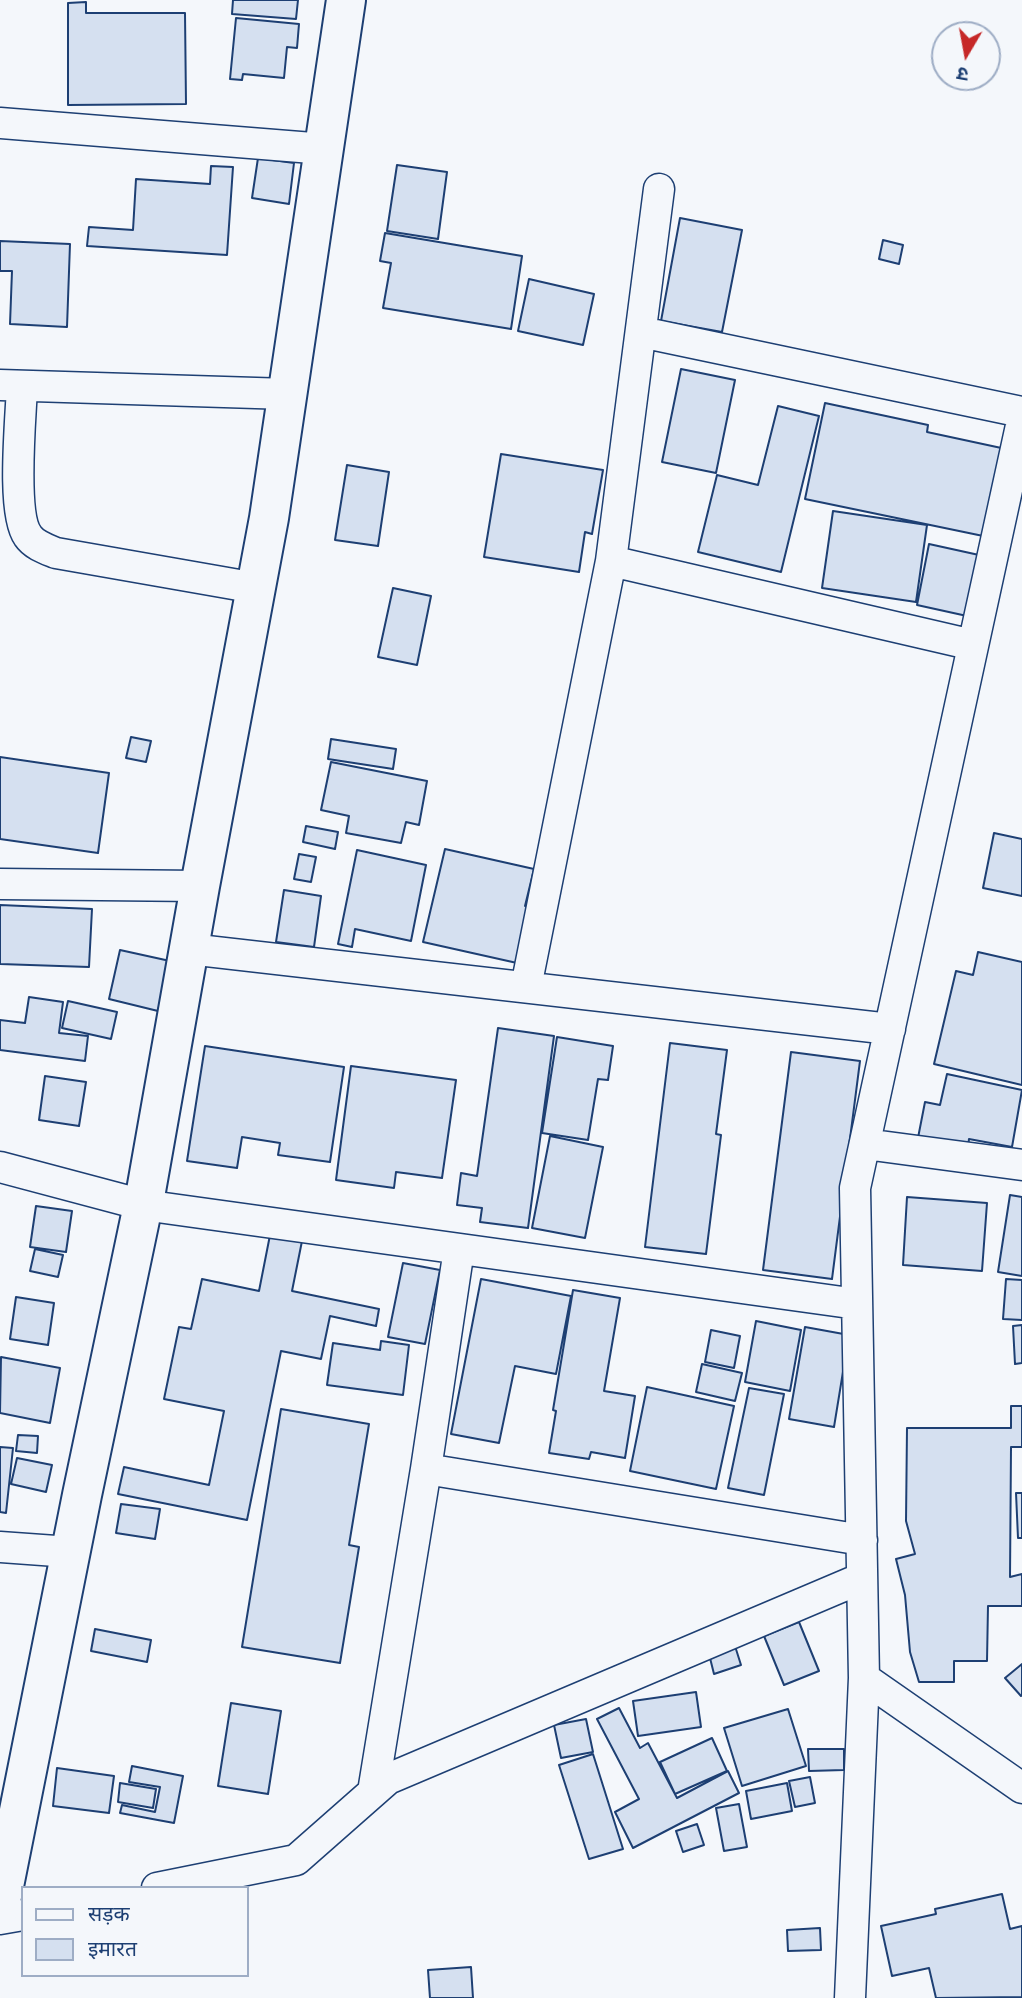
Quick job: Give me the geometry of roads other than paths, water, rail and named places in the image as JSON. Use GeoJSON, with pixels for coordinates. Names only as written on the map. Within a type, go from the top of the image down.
{"type":"FeatureCollection","features":[{"type":"Feature","properties":{"kind":"street"},"geometry":{"type":"LineString","coordinates":[[0,1906],[6,1841],[143,1205],[256,588],[288,394],[346,0]]}},
{"type":"Feature","properties":{"kind":"street"},"geometry":{"type":"LineString","coordinates":[[0,123],[325,149]]}},
{"type":"Feature","properties":{"kind":"street"},"geometry":{"type":"LineString","coordinates":[[526,988],[611,561],[659,189]]}},
{"type":"Feature","properties":{"kind":"street"},"geometry":{"type":"LineString","coordinates":[[641,332],[1022,412]]}},
{"type":"Feature","properties":{"kind":"street"},"geometry":{"type":"LineString","coordinates":[[256,588],[55,553],[28,537],[22,523],[11,385],[288,394]]}},
{"type":"Feature","properties":{"kind":"street"},"geometry":{"type":"LineString","coordinates":[[850,1998],[864,1678],[855,1188],[1022,421]]}},
{"type":"Feature","properties":{"kind":"street"},"geometry":{"type":"LineString","coordinates":[[611,561],[973,645]]}},
{"type":"Feature","properties":{"kind":"street"},"geometry":{"type":"LineString","coordinates":[[0,884],[200,886]]}},
{"type":"Feature","properties":{"kind":"street"},"geometry":{"type":"LineString","coordinates":[[189,949],[890,1029]]}},
{"type":"Feature","properties":{"kind":"street"},"geometry":{"type":"LineString","coordinates":[[865,1144],[1022,1166]]}},
{"type":"Feature","properties":{"kind":"street"},"geometry":{"type":"LineString","coordinates":[[0,1167],[143,1205],[857,1304]]}},
{"type":"Feature","properties":{"kind":"street"},"geometry":{"type":"LineString","coordinates":[[373,1793],[460,1248]]}},
{"type":"Feature","properties":{"kind":"street"},"geometry":{"type":"LineString","coordinates":[[426,1469],[862,1540]]}},
{"type":"Feature","properties":{"kind":"street"},"geometry":{"type":"LineString","coordinates":[[0,1547],[70,1552]]}},
{"type":"Feature","properties":{"kind":"street"},"geometry":{"type":"LineString","coordinates":[[167,1886],[296,1860],[388,1779],[862,1578]]}},
{"type":"Feature","properties":{"kind":"street"},"geometry":{"type":"LineString","coordinates":[[864,1678],[1022,1788]]}},
{"type":"Feature","properties":{"kind":"street"},"geometry":{"type":"LineString","coordinates":[[0,1919],[21,1914]]}}]}
